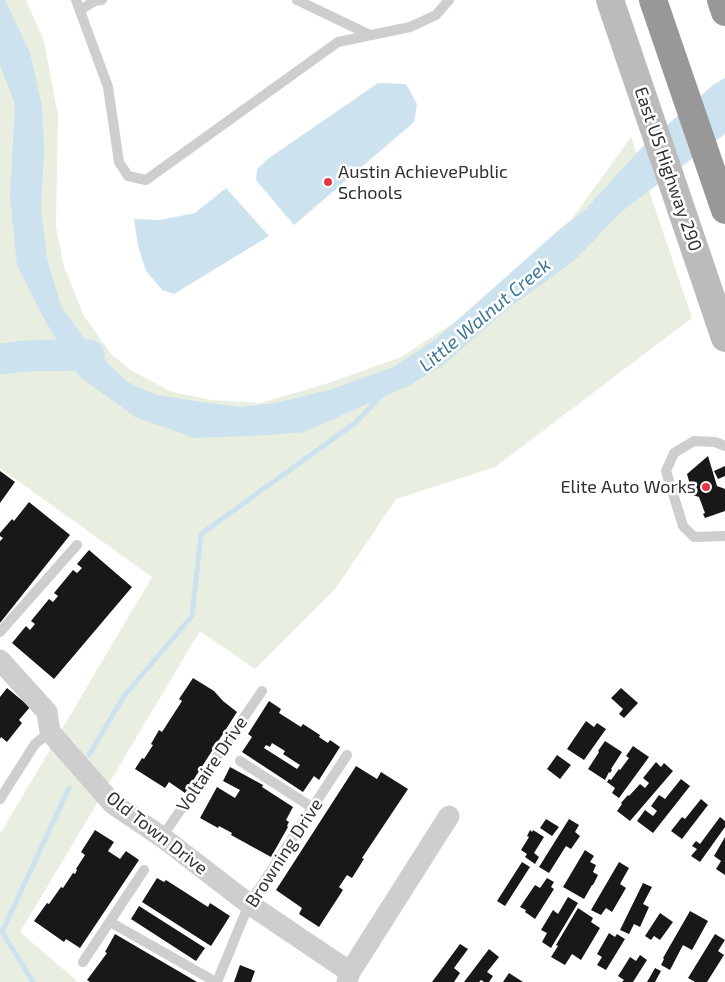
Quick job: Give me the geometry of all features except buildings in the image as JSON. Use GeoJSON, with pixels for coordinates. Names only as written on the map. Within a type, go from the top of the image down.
{"type":"FeatureCollection","features":[{"type":"Feature","properties":{"kind":"highway"},"geometry":{"type":"LineString","coordinates":[[653,0],[722,202]]}},
{"type":"Feature","properties":{"kind":"main road","name":"East US Highway 290"},"geometry":{"type":"LineString","coordinates":[[610,0],[725,338]]}},
{"type":"Feature","properties":{"kind":"street","name":"Old Town Drive"},"geometry":{"type":"LineString","coordinates":[[0,660],[47,712],[50,732],[113,804],[162,837],[349,977]]}},
{"type":"Feature","properties":{"kind":"street"},"geometry":{"type":"LineString","coordinates":[[349,977],[449,816]]}},
{"type":"Feature","properties":{"kind":"lane"},"geometry":{"type":"LineString","coordinates":[[76,0],[108,87],[119,162],[128,176],[146,180],[338,42],[410,27],[436,15],[449,0]]}},
{"type":"Feature","properties":{"kind":"lane"},"geometry":{"type":"LineString","coordinates":[[80,10],[102,0]]}},
{"type":"Feature","properties":{"kind":"lane"},"geometry":{"type":"LineString","coordinates":[[297,0],[370,35]]}},
{"type":"Feature","properties":{"kind":"lane"},"geometry":{"type":"LineString","coordinates":[[725,446],[715,442],[694,442],[674,453],[666,471],[683,526],[694,537],[725,536]]}},
{"type":"Feature","properties":{"kind":"lane"},"geometry":{"type":"LineString","coordinates":[[0,632],[77,545]]}},
{"type":"Feature","properties":{"kind":"lane","name":"Voltaire Drive"},"geometry":{"type":"LineString","coordinates":[[162,837],[262,690]]}},
{"type":"Feature","properties":{"kind":"lane"},"geometry":{"type":"LineString","coordinates":[[0,799],[35,744],[50,732]]}},
{"type":"Feature","properties":{"kind":"lane","name":"Browning Drive"},"geometry":{"type":"LineString","coordinates":[[216,982],[249,904],[347,755]]}},
{"type":"Feature","properties":{"kind":"lane"},"geometry":{"type":"LineString","coordinates":[[240,761],[312,808]]}},
{"type":"Feature","properties":{"kind":"lane"},"geometry":{"type":"LineString","coordinates":[[83,962],[144,870]]}},
{"type":"Feature","properties":{"kind":"lane"},"geometry":{"type":"LineString","coordinates":[[110,922],[216,982]]}},
{"type":"Feature","properties":{"kind":"shaded area"},"geometry":{"type":"Polygon","coordinates":[[[0,0],[26,0],[44,41],[58,115],[56,227],[64,267],[84,316],[111,354],[132,371],[172,392],[211,400],[260,403],[329,383],[401,357],[472,311],[566,227],[631,137],[692,318],[495,467],[396,499],[336,588],[255,669],[200,631],[20,932],[78,982],[0,982],[0,834],[152,577],[0,468],[0,0]]]}},
{"type":"Feature","properties":{"kind":"water","name":"Little Walnut Creek"},"geometry":{"type":"Polygon","coordinates":[[[0,0],[5,0],[30,53],[42,107],[44,150],[41,210],[47,258],[61,306],[89,345],[127,382],[156,395],[241,407],[275,403],[329,390],[394,367],[436,339],[561,228],[586,209],[643,146],[713,85],[725,78],[725,134],[621,212],[574,261],[510,307],[442,366],[412,384],[304,432],[195,438],[135,417],[78,375],[43,317],[17,265],[10,196],[15,104],[0,65],[0,0]]]}},
{"type":"Feature","properties":{"kind":"water"},"geometry":{"type":"Polygon","coordinates":[[[378,83],[406,84],[417,104],[414,122],[294,225],[256,180],[257,169],[269,158],[378,83]]]}},
{"type":"Feature","properties":{"kind":"water"},"geometry":{"type":"Polygon","coordinates":[[[226,188],[269,236],[174,294],[162,290],[146,271],[138,246],[134,219],[160,220],[195,213],[226,188]]]}},
{"type":"Feature","properties":{"kind":"waterway"},"geometry":{"type":"LineString","coordinates":[[0,359],[24,356],[89,355]]}},
{"type":"Feature","properties":{"kind":"waterway"},"geometry":{"type":"LineString","coordinates":[[89,755],[124,696],[192,616],[201,534],[355,423],[383,394]]}},
{"type":"Feature","properties":{"kind":"waterway"},"geometry":{"type":"LineString","coordinates":[[33,982],[2,932],[69,788]]}},
{"type":"Feature","properties":{"kind":"place","name":"Austin AchievePublic Schools"},"geometry":{"type":"Point","coordinates":[328,182]}},
{"type":"Feature","properties":{"kind":"place","name":"Elite Auto Works"},"geometry":{"type":"Point","coordinates":[706,487]}}]}
